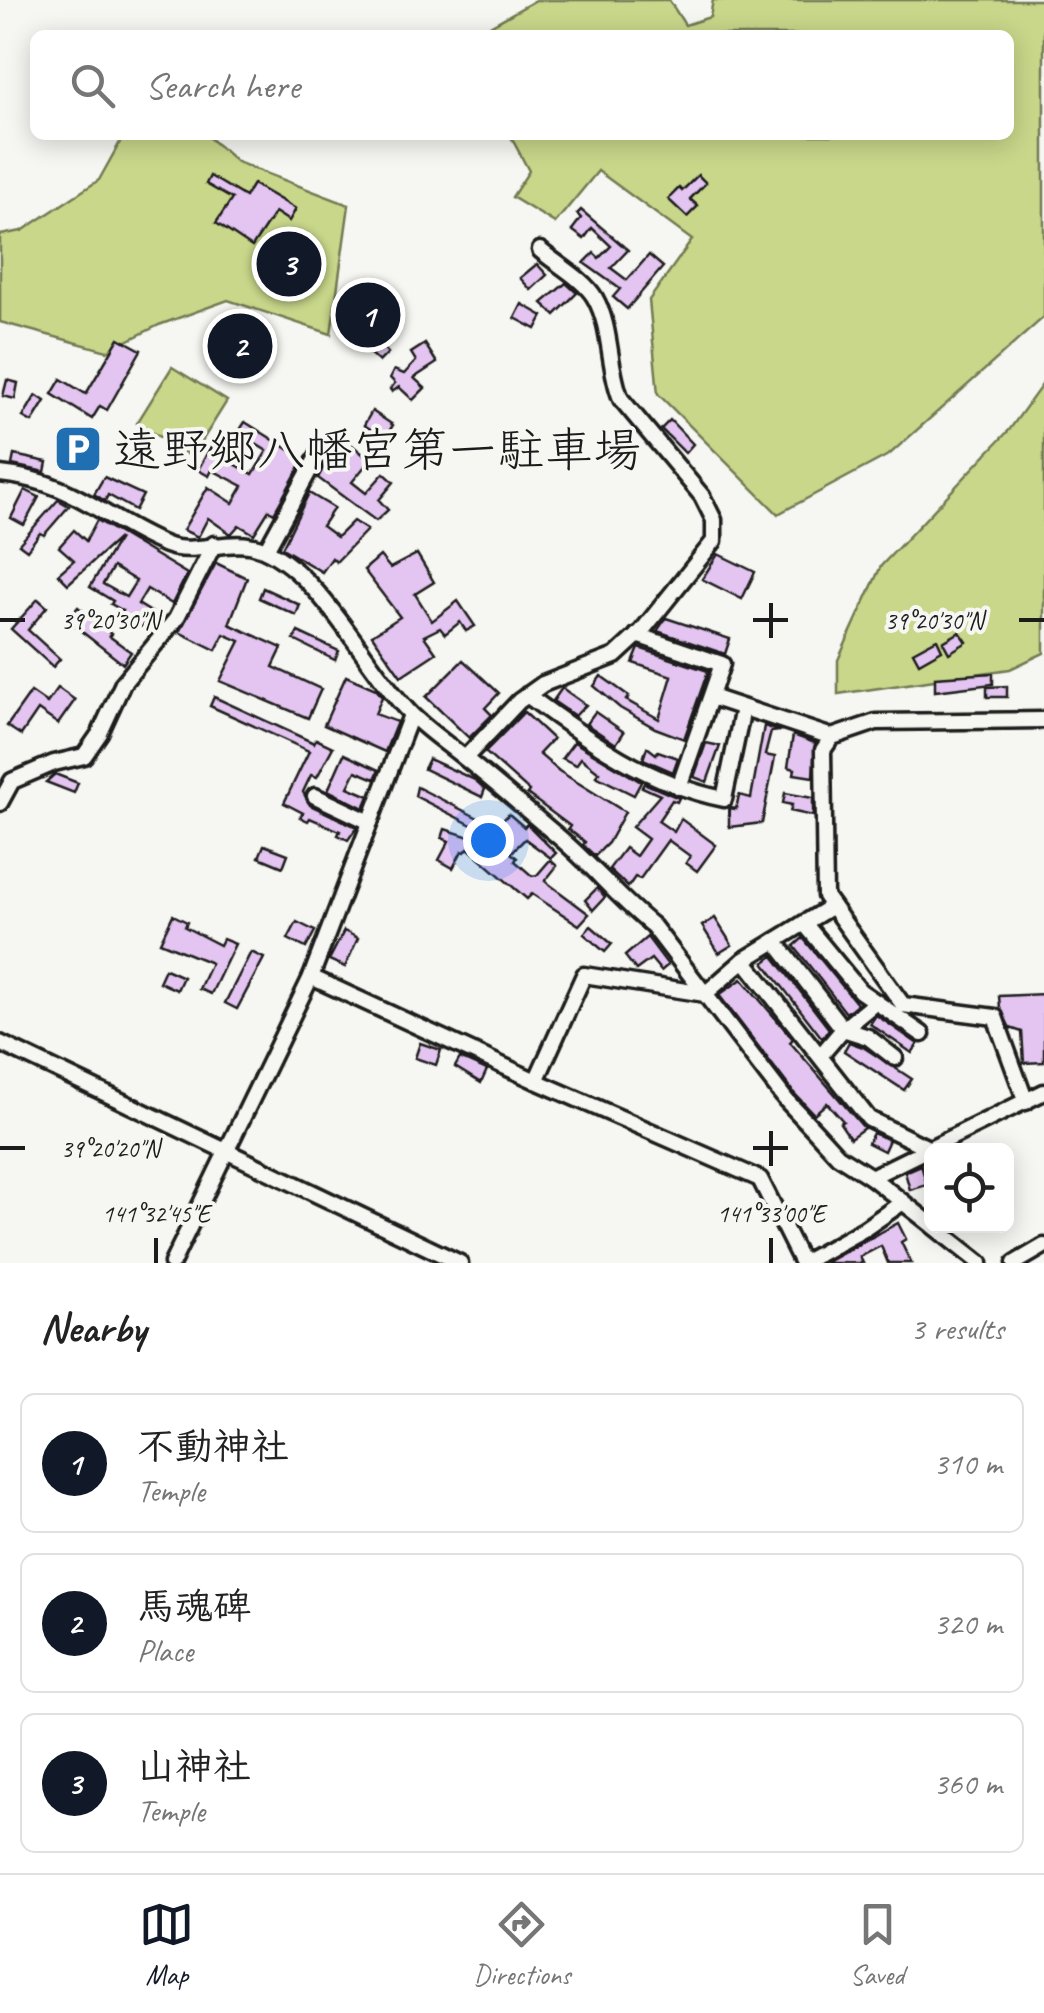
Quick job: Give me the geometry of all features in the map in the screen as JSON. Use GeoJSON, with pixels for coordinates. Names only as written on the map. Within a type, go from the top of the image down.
{"type":"FeatureCollection","features":[{"type":"Feature","properties":{"kind":"street"},"geometry":{"type":"LineString","coordinates":[[465,758],[543,684],[615,656],[703,558],[714,540],[714,520],[702,496],[622,399],[614,382],[606,335],[592,294],[540,250]]}},
{"type":"Feature","properties":{"kind":"street"},"geometry":{"type":"LineString","coordinates":[[266,550],[319,453],[339,443]]}},
{"type":"Feature","properties":{"kind":"street"},"geometry":{"type":"LineString","coordinates":[[0,474],[37,478],[69,491],[170,547],[248,544],[266,550],[328,605],[382,681],[412,715],[653,926],[786,1100],[838,1156],[924,1218]]}},
{"type":"Feature","properties":{"kind":"street"},"geometry":{"type":"LineString","coordinates":[[0,803],[12,781],[54,762],[84,756],[100,733],[122,683],[176,619],[214,544]]}},
{"type":"Feature","properties":{"kind":"street"},"geometry":{"type":"LineString","coordinates":[[637,635],[722,664],[679,787]]}},
{"type":"Feature","properties":{"kind":"street"},"geometry":{"type":"LineString","coordinates":[[527,696],[598,747],[679,787],[724,800],[744,708]]}},
{"type":"Feature","properties":{"kind":"street"},"geometry":{"type":"LineString","coordinates":[[711,697],[832,737]]}},
{"type":"Feature","properties":{"kind":"street"},"geometry":{"type":"LineString","coordinates":[[172,1263],[311,978],[412,715]]}},
{"type":"Feature","properties":{"kind":"street"},"geometry":{"type":"LineString","coordinates":[[1026,1102],[995,1017],[903,1005],[825,896],[823,750],[832,737],[876,722],[1044,720]]}},
{"type":"Feature","properties":{"kind":"street"},"geometry":{"type":"LineString","coordinates":[[314,796],[370,822]]}},
{"type":"Feature","properties":{"kind":"street"},"geometry":{"type":"LineString","coordinates":[[705,994],[744,960],[832,906]]}},
{"type":"Feature","properties":{"kind":"street"},"geometry":{"type":"LineString","coordinates":[[804,923],[860,991],[922,1034]]}},
{"type":"Feature","properties":{"kind":"street"},"geometry":{"type":"LineString","coordinates":[[774,941],[843,1030],[868,1038],[896,1058]]}},
{"type":"Feature","properties":{"kind":"street"},"geometry":{"type":"LineString","coordinates":[[744,960],[869,1119],[924,1147]]}},
{"type":"Feature","properties":{"kind":"street"},"geometry":{"type":"LineString","coordinates":[[536,1081],[584,975],[705,994]]}},
{"type":"Feature","properties":{"kind":"street"},"geometry":{"type":"LineString","coordinates":[[311,978],[760,1179],[802,1263],[864,1230],[904,1202]]}},
{"type":"Feature","properties":{"kind":"street"},"geometry":{"type":"LineString","coordinates":[[821,1055],[876,1002]]}},
{"type":"Feature","properties":{"kind":"street"},"geometry":{"type":"LineString","coordinates":[[0,1043],[460,1263]]}},
{"type":"Feature","properties":{"kind":"street"},"geometry":{"type":"LineString","coordinates":[[944,1143],[1044,1092]]}},
{"type":"Feature","properties":{"kind":"street"},"geometry":{"type":"LineString","coordinates":[[871,1177],[924,1153]]}},
{"type":"Feature","properties":{"kind":"street"},"geometry":{"type":"LineString","coordinates":[[942,1233],[980,1263]]}},
{"type":"Feature","properties":{"kind":"street"},"geometry":{"type":"LineString","coordinates":[[1016,1263],[1044,1246]]}},
{"type":"Feature","properties":{"kind":"green space"},"geometry":{"type":"Polygon","coordinates":[[[536,0],[669,0],[685,25],[710,17],[713,0],[1044,0],[1044,317],[890,454],[778,514],[658,394],[649,300],[692,240],[598,171],[555,223],[512,197],[529,171],[513,140],[1014,140],[1014,30],[483,30],[536,0]]]}},
{"type":"Feature","properties":{"kind":"green space"},"geometry":{"type":"Polygon","coordinates":[[[121,140],[212,140],[237,162],[349,205],[331,334],[228,300],[159,325],[107,351],[0,322],[0,235],[22,231],[99,180],[121,140]]]}},
{"type":"Feature","properties":{"kind":"green space"},"geometry":{"type":"Polygon","coordinates":[[[172,367],[227,401],[192,457],[137,423],[172,367]]]}},
{"type":"Feature","properties":{"kind":"green space"},"geometry":{"type":"Polygon","coordinates":[[[1044,382],[1044,653],[1010,669],[838,694],[838,660],[881,566],[1010,429],[1044,382]]]}},
{"type":"Feature","properties":{"kind":"building"},"geometry":{"type":"Polygon","coordinates":[[[698,175],[706,183],[690,199],[698,206],[687,217],[668,199],[698,175]]]}},
{"type":"Feature","properties":{"kind":"building"},"geometry":{"type":"Polygon","coordinates":[[[210,176],[245,197],[253,184],[296,209],[289,221],[275,212],[252,247],[216,223],[232,199],[206,184],[210,176]]]}},
{"type":"Feature","properties":{"kind":"building"},"geometry":{"type":"Polygon","coordinates":[[[581,210],[628,250],[611,268],[627,280],[649,255],[663,267],[627,309],[613,297],[620,289],[584,263],[594,253],[599,258],[611,246],[592,228],[584,239],[572,230],[581,218],[577,214],[581,210]]]}},
{"type":"Feature","properties":{"kind":"building"},"geometry":{"type":"Polygon","coordinates":[[[537,264],[547,275],[531,290],[520,278],[537,264]]]}},
{"type":"Feature","properties":{"kind":"building"},"geometry":{"type":"Polygon","coordinates":[[[566,283],[577,293],[555,315],[542,303],[566,283]]]}},
{"type":"Feature","properties":{"kind":"building"},"geometry":{"type":"Polygon","coordinates":[[[522,304],[543,316],[536,329],[515,318],[522,304]]]}},
{"type":"Feature","properties":{"kind":"building"},"geometry":{"type":"Polygon","coordinates":[[[119,338],[141,350],[107,410],[100,406],[92,419],[52,394],[61,379],[86,394],[119,338]]]}},
{"type":"Feature","properties":{"kind":"building"},"geometry":{"type":"Polygon","coordinates":[[[374,338],[388,353],[379,362],[364,348],[374,338]]]}},
{"type":"Feature","properties":{"kind":"building"},"geometry":{"type":"Polygon","coordinates":[[[425,344],[437,363],[414,378],[425,388],[413,400],[399,387],[392,392],[395,383],[390,378],[394,370],[404,374],[416,361],[411,353],[425,344]]]}},
{"type":"Feature","properties":{"kind":"building"},"geometry":{"type":"Polygon","coordinates":[[[7,380],[18,383],[15,399],[3,396],[7,380]]]}},
{"type":"Feature","properties":{"kind":"building"},"geometry":{"type":"Polygon","coordinates":[[[36,395],[45,401],[32,422],[23,417],[36,395]]]}},
{"type":"Feature","properties":{"kind":"building"},"geometry":{"type":"Polygon","coordinates":[[[372,411],[393,425],[385,438],[364,425],[372,411]]]}},
{"type":"Feature","properties":{"kind":"building"},"geometry":{"type":"Polygon","coordinates":[[[670,420],[693,444],[685,453],[661,429],[670,420]]]}},
{"type":"Feature","properties":{"kind":"building"},"geometry":{"type":"Polygon","coordinates":[[[245,422],[304,459],[274,513],[269,510],[254,534],[239,525],[231,534],[208,518],[198,537],[183,530],[208,487],[233,503],[243,486],[212,470],[209,476],[198,470],[223,433],[241,441],[231,462],[253,474],[267,451],[238,433],[245,422]]]}},
{"type":"Feature","properties":{"kind":"building"},"geometry":{"type":"Polygon","coordinates":[[[352,445],[370,460],[352,482],[366,493],[384,473],[394,482],[379,500],[388,510],[376,521],[318,478],[326,463],[333,467],[352,445]]]}},
{"type":"Feature","properties":{"kind":"building"},"geometry":{"type":"Polygon","coordinates":[[[14,455],[47,462],[45,472],[12,465],[14,455]]]}},
{"type":"Feature","properties":{"kind":"building"},"geometry":{"type":"Polygon","coordinates":[[[104,477],[143,495],[135,510],[108,495],[105,501],[94,494],[104,477]]]}},
{"type":"Feature","properties":{"kind":"building"},"geometry":{"type":"Polygon","coordinates":[[[25,490],[39,497],[24,525],[11,518],[25,490]]]}},
{"type":"Feature","properties":{"kind":"building"},"geometry":{"type":"Polygon","coordinates":[[[309,493],[334,508],[322,526],[337,537],[353,521],[367,530],[336,562],[332,558],[322,572],[282,548],[309,493]]]}},
{"type":"Feature","properties":{"kind":"building"},"geometry":{"type":"Polygon","coordinates":[[[58,500],[69,506],[27,550],[19,544],[58,500]]]}},
{"type":"Feature","properties":{"kind":"building"},"geometry":{"type":"Polygon","coordinates":[[[97,520],[187,574],[172,604],[147,589],[138,604],[157,616],[152,625],[146,621],[143,627],[119,618],[123,611],[90,587],[119,538],[68,584],[58,574],[74,560],[59,547],[74,530],[86,541],[97,520]],[[113,567],[103,584],[126,597],[136,581],[113,567]]]}},
{"type":"Feature","properties":{"kind":"building"},"geometry":{"type":"Polygon","coordinates":[[[417,554],[434,582],[415,594],[432,621],[458,601],[475,626],[466,631],[460,622],[445,634],[440,628],[424,636],[436,653],[401,676],[372,635],[400,617],[364,570],[380,556],[390,568],[417,554]]]}},
{"type":"Feature","properties":{"kind":"building"},"geometry":{"type":"Polygon","coordinates":[[[718,554],[755,572],[742,599],[702,579],[718,554]]]}},
{"type":"Feature","properties":{"kind":"building"},"geometry":{"type":"Polygon","coordinates":[[[216,563],[247,578],[229,624],[282,648],[273,667],[321,689],[308,718],[220,681],[240,641],[224,634],[216,650],[179,632],[216,563]]]}},
{"type":"Feature","properties":{"kind":"building"},"geometry":{"type":"Polygon","coordinates":[[[263,588],[300,605],[296,615],[259,598],[263,588]]]}},
{"type":"Feature","properties":{"kind":"building"},"geometry":{"type":"Polygon","coordinates":[[[38,599],[47,607],[28,630],[60,659],[53,667],[11,629],[38,599]]]}},
{"type":"Feature","properties":{"kind":"building"},"geometry":{"type":"Polygon","coordinates":[[[78,607],[131,652],[123,664],[67,620],[78,607]]]}},
{"type":"Feature","properties":{"kind":"building"},"geometry":{"type":"Polygon","coordinates":[[[666,618],[730,639],[725,654],[657,631],[666,618]]]}},
{"type":"Feature","properties":{"kind":"building"},"geometry":{"type":"Polygon","coordinates":[[[298,632],[339,651],[335,660],[294,640],[298,632]]]}},
{"type":"Feature","properties":{"kind":"building"},"geometry":{"type":"Polygon","coordinates":[[[960,632],[967,642],[949,653],[943,642],[960,632]]]}},
{"type":"Feature","properties":{"kind":"building"},"geometry":{"type":"Polygon","coordinates":[[[937,639],[942,650],[919,663],[913,652],[937,639]]]}},
{"type":"Feature","properties":{"kind":"building"},"geometry":{"type":"Polygon","coordinates":[[[639,648],[708,671],[684,739],[620,708],[594,686],[601,676],[629,696],[626,700],[659,719],[672,676],[633,663],[639,648]]]}},
{"type":"Feature","properties":{"kind":"building"},"geometry":{"type":"Polygon","coordinates":[[[463,660],[499,693],[485,708],[492,715],[469,738],[426,697],[463,660]]]}},
{"type":"Feature","properties":{"kind":"building"},"geometry":{"type":"Polygon","coordinates":[[[993,673],[993,684],[935,691],[935,677],[993,673]]]}},
{"type":"Feature","properties":{"kind":"building"},"geometry":{"type":"Polygon","coordinates":[[[346,676],[376,689],[382,697],[375,714],[397,722],[385,752],[324,725],[346,676]]]}},
{"type":"Feature","properties":{"kind":"building"},"geometry":{"type":"Polygon","coordinates":[[[1007,686],[1007,697],[987,697],[987,687],[1007,686]]]}},
{"type":"Feature","properties":{"kind":"building"},"geometry":{"type":"Polygon","coordinates":[[[58,688],[75,700],[58,724],[38,710],[21,735],[7,726],[31,692],[47,703],[58,688]]]}},
{"type":"Feature","properties":{"kind":"building"},"geometry":{"type":"Polygon","coordinates":[[[562,688],[586,705],[575,716],[553,701],[562,688]]]}},
{"type":"Feature","properties":{"kind":"building"},"geometry":{"type":"Polygon","coordinates":[[[214,697],[314,743],[316,739],[333,747],[317,777],[311,775],[303,792],[310,805],[357,827],[348,840],[338,835],[340,831],[300,817],[303,813],[284,803],[309,751],[210,706],[214,697]]]}},
{"type":"Feature","properties":{"kind":"building"},"geometry":{"type":"Polygon","coordinates":[[[524,712],[553,739],[539,754],[625,812],[608,843],[595,856],[568,829],[570,826],[527,794],[529,791],[485,752],[524,712]]]}},
{"type":"Feature","properties":{"kind":"building"},"geometry":{"type":"Polygon","coordinates":[[[595,712],[624,732],[616,744],[586,724],[595,712]]]}},
{"type":"Feature","properties":{"kind":"building"},"geometry":{"type":"Polygon","coordinates":[[[764,726],[780,731],[771,732],[765,755],[775,757],[762,823],[729,827],[729,808],[736,809],[739,795],[751,798],[764,726]]]}},
{"type":"Feature","properties":{"kind":"building"},"geometry":{"type":"Polygon","coordinates":[[[793,735],[815,743],[813,777],[794,774],[795,769],[788,767],[793,735]]]}},
{"type":"Feature","properties":{"kind":"building"},"geometry":{"type":"Polygon","coordinates":[[[574,742],[641,782],[634,795],[596,776],[599,772],[581,758],[576,765],[562,758],[574,742]]]}},
{"type":"Feature","properties":{"kind":"building"},"geometry":{"type":"Polygon","coordinates":[[[706,743],[720,746],[707,782],[694,777],[706,743]]]}},
{"type":"Feature","properties":{"kind":"building"},"geometry":{"type":"Polygon","coordinates":[[[647,747],[656,754],[658,751],[678,758],[673,772],[643,759],[647,747]]]}},
{"type":"Feature","properties":{"kind":"building"},"geometry":{"type":"Polygon","coordinates":[[[344,754],[379,770],[375,779],[356,771],[348,787],[369,796],[364,808],[328,790],[344,754]]]}},
{"type":"Feature","properties":{"kind":"building"},"geometry":{"type":"Polygon","coordinates":[[[429,759],[475,780],[485,789],[482,797],[424,769],[429,759]]]}},
{"type":"Feature","properties":{"kind":"building"},"geometry":{"type":"Polygon","coordinates":[[[55,774],[78,783],[74,793],[46,782],[55,774]]]}},
{"type":"Feature","properties":{"kind":"building"},"geometry":{"type":"Polygon","coordinates":[[[644,783],[679,798],[677,802],[672,800],[658,821],[674,832],[681,819],[716,845],[697,871],[686,863],[690,856],[668,840],[640,879],[635,877],[628,887],[609,869],[625,848],[636,856],[648,839],[632,827],[660,795],[642,787],[644,783]]]}},
{"type":"Feature","properties":{"kind":"building"},"geometry":{"type":"Polygon","coordinates":[[[417,787],[496,827],[509,814],[524,827],[527,824],[556,853],[551,858],[525,839],[511,853],[517,858],[515,861],[532,876],[550,860],[557,866],[545,881],[589,914],[579,925],[532,894],[527,899],[468,848],[453,868],[439,860],[449,841],[442,838],[445,829],[494,845],[497,838],[415,796],[417,787]]]}},
{"type":"Feature","properties":{"kind":"building"},"geometry":{"type":"Polygon","coordinates":[[[785,793],[813,798],[813,816],[790,811],[792,805],[783,803],[785,793]]]}},
{"type":"Feature","properties":{"kind":"building"},"geometry":{"type":"Polygon","coordinates":[[[264,845],[288,854],[283,867],[259,857],[264,845]]]}},
{"type":"Feature","properties":{"kind":"building"},"geometry":{"type":"Polygon","coordinates":[[[597,888],[605,897],[593,910],[585,900],[597,888]]]}},
{"type":"Feature","properties":{"kind":"building"},"geometry":{"type":"Polygon","coordinates":[[[173,915],[187,922],[185,927],[220,945],[223,939],[235,944],[211,994],[199,989],[211,963],[160,942],[173,915]]]}},
{"type":"Feature","properties":{"kind":"building"},"geometry":{"type":"Polygon","coordinates":[[[715,918],[732,945],[719,953],[702,926],[715,918]]]}},
{"type":"Feature","properties":{"kind":"building"},"geometry":{"type":"Polygon","coordinates":[[[297,922],[315,931],[306,948],[288,939],[297,922]]]}},
{"type":"Feature","properties":{"kind":"building"},"geometry":{"type":"Polygon","coordinates":[[[591,926],[612,944],[605,952],[584,934],[591,926]]]}},
{"type":"Feature","properties":{"kind":"building"},"geometry":{"type":"Polygon","coordinates":[[[344,931],[358,938],[345,967],[329,960],[344,931]]]}},
{"type":"Feature","properties":{"kind":"building"},"geometry":{"type":"Polygon","coordinates":[[[647,937],[668,965],[661,971],[651,959],[636,970],[625,956],[647,937]]]}},
{"type":"Feature","properties":{"kind":"building"},"geometry":{"type":"Polygon","coordinates":[[[803,938],[857,1004],[846,1013],[794,946],[803,938]]]}},
{"type":"Feature","properties":{"kind":"building"},"geometry":{"type":"Polygon","coordinates":[[[251,952],[264,958],[237,1009],[225,1003],[251,952]]]}},
{"type":"Feature","properties":{"kind":"building"},"geometry":{"type":"Polygon","coordinates":[[[773,956],[829,1029],[822,1038],[764,963],[773,956]]]}},
{"type":"Feature","properties":{"kind":"building"},"geometry":{"type":"Polygon","coordinates":[[[165,969],[183,977],[177,990],[159,982],[165,969]]]}},
{"type":"Feature","properties":{"kind":"building"},"geometry":{"type":"Polygon","coordinates":[[[742,979],[864,1128],[850,1138],[840,1123],[843,1121],[827,1103],[814,1114],[794,1093],[719,995],[742,979]]]}},
{"type":"Feature","properties":{"kind":"building"},"geometry":{"type":"Polygon","coordinates":[[[1044,994],[1044,1062],[1024,1063],[1022,1032],[1010,1028],[999,996],[1044,994]]]}},
{"type":"Feature","properties":{"kind":"building"},"geometry":{"type":"Polygon","coordinates":[[[876,1015],[918,1044],[912,1053],[870,1024],[876,1015]]]}},
{"type":"Feature","properties":{"kind":"building"},"geometry":{"type":"Polygon","coordinates":[[[849,1042],[912,1079],[904,1090],[844,1051],[849,1042]]]}},
{"type":"Feature","properties":{"kind":"building"},"geometry":{"type":"Polygon","coordinates":[[[420,1043],[441,1050],[436,1065],[415,1058],[420,1043]]]}},
{"type":"Feature","properties":{"kind":"building"},"geometry":{"type":"Polygon","coordinates":[[[460,1058],[487,1070],[481,1083],[455,1067],[460,1058]]]}},
{"type":"Feature","properties":{"kind":"building"},"geometry":{"type":"Polygon","coordinates":[[[873,1133],[889,1140],[884,1151],[868,1143],[873,1133]]]}},
{"type":"Feature","properties":{"kind":"building"},"geometry":{"type":"Polygon","coordinates":[[[921,1165],[924,1186],[910,1190],[905,1172],[921,1165]]]}},
{"type":"Feature","properties":{"kind":"building"},"geometry":{"type":"Polygon","coordinates":[[[898,1223],[906,1239],[901,1242],[911,1263],[888,1263],[881,1246],[860,1257],[863,1263],[825,1263],[898,1223]]]}},
{"type":"Feature","properties":{"kind":"place","name":"山神社"},"geometry":{"type":"Point","coordinates":[289,264]}},
{"type":"Feature","properties":{"kind":"place","name":"不動神社"},"geometry":{"type":"Point","coordinates":[368,315]}},
{"type":"Feature","properties":{"kind":"place","name":"馬魂碑"},"geometry":{"type":"Point","coordinates":[240,346]}},
{"type":"Feature","properties":{"kind":"place","name":"遠野郷八幡宮第一駐車場"},"geometry":{"type":"Point","coordinates":[78,449]}}]}
